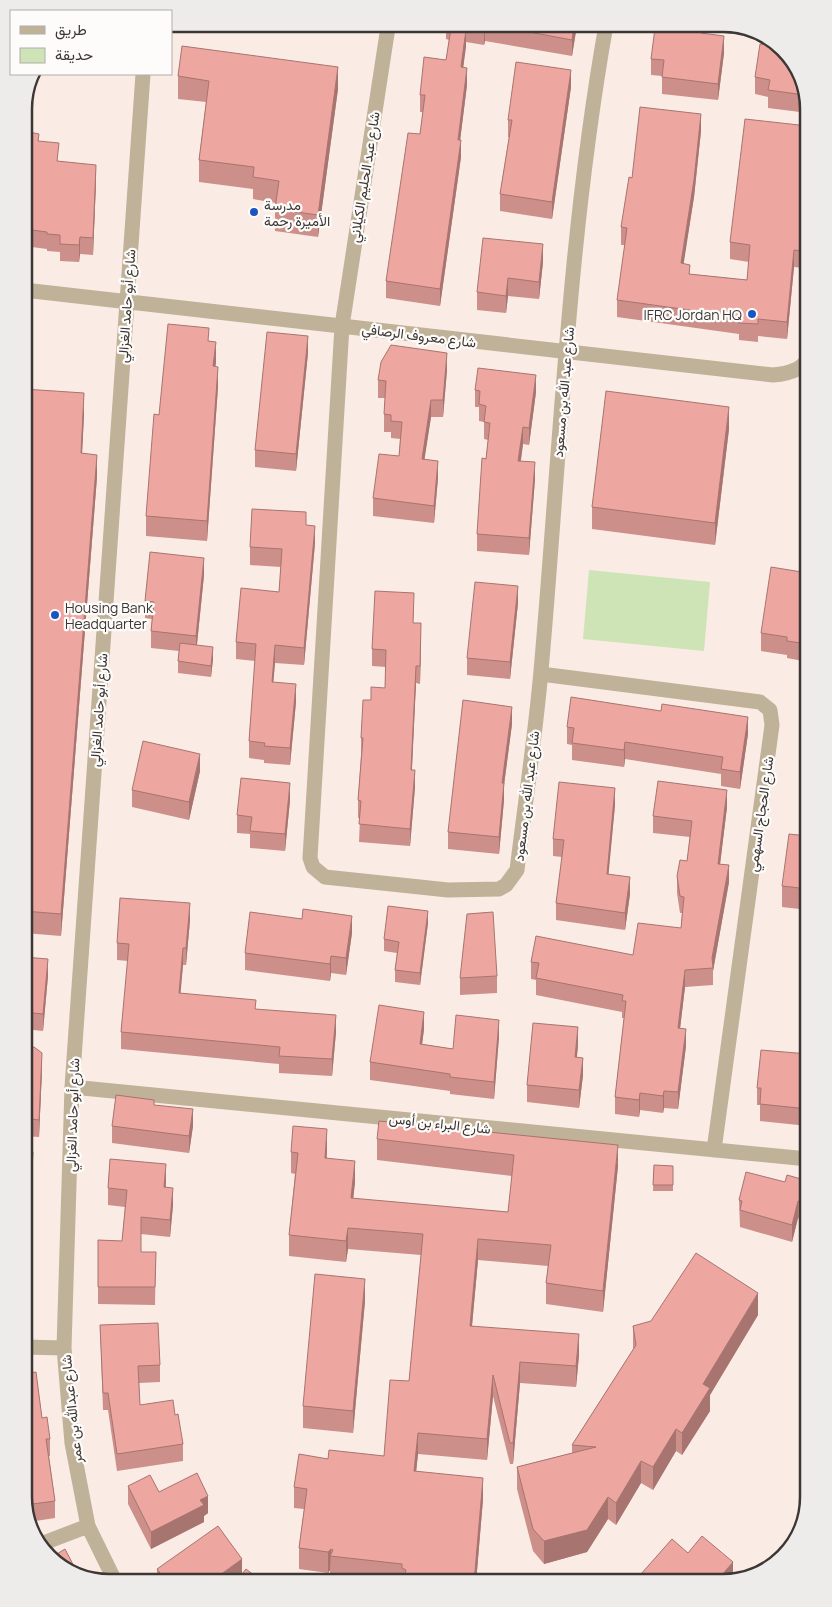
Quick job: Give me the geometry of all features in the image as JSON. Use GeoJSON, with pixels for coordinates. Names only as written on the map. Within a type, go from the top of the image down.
{"type":"FeatureCollection","features":[{"type":"Feature","properties":{"kind":"street","name":"شارع عبد الحليم الكيلاني"},"geometry":{"type":"LineString","coordinates":[[342,326],[387,33]]}},
{"type":"Feature","properties":{"kind":"street","name":"شارع عبد الله بن مسعود"},"geometry":{"type":"LineString","coordinates":[[342,326],[329,566],[310,847],[313,868],[325,877],[406,887],[490,890],[506,885],[517,870],[541,674],[566,353],[593,99],[605,33]]}},
{"type":"Feature","properties":{"kind":"street","name":"شارع أبو حامد الغزالي"},"geometry":{"type":"LineString","coordinates":[[64,1348],[72,1087],[143,75]]}},
{"type":"Feature","properties":{"kind":"street","name":"شارع معروف الرصافي"},"geometry":{"type":"LineString","coordinates":[[33,291],[773,375],[791,373],[800,366]]}},
{"type":"Feature","properties":{"kind":"street","name":"شارع الحجاج السهمي"},"geometry":{"type":"LineString","coordinates":[[541,674],[760,702],[770,710],[772,725],[714,1150]]}},
{"type":"Feature","properties":{"kind":"street","name":"شارع البراء بن أوس"},"geometry":{"type":"LineString","coordinates":[[72,1087],[800,1158]]}},
{"type":"Feature","properties":{"kind":"street"},"geometry":{"type":"LineString","coordinates":[[33,1347],[64,1348]]}},
{"type":"Feature","properties":{"kind":"street","name":"شارع عبدالله بن عمر"},"geometry":{"type":"LineString","coordinates":[[64,1348],[72,1442],[88,1526],[112,1574]]}},
{"type":"Feature","properties":{"kind":"street"},"geometry":{"type":"LineString","coordinates":[[47,1542],[88,1526]]}},
{"type":"Feature","properties":{"kind":"green space"},"geometry":{"type":"Polygon","coordinates":[[[589,570],[710,582],[704,651],[583,639],[589,570]]]}},
{"type":"Feature","properties":{"kind":"building"},"geometry":{"type":"Polygon","coordinates":[[[450,33],[466,33],[461,67],[467,68],[458,140],[461,140],[440,289],[386,281],[408,133],[420,134],[425,95],[420,95],[424,57],[446,60],[450,33]]]}},
{"type":"Feature","properties":{"kind":"building"},"geometry":{"type":"Polygon","coordinates":[[[534,33],[573,33],[572,40],[534,33]]]}},
{"type":"Feature","properties":{"kind":"building"},"geometry":{"type":"Polygon","coordinates":[[[654,33],[701,33],[724,36],[718,84],[662,77],[664,60],[651,59],[654,33]]]}},
{"type":"Feature","properties":{"kind":"building"},"geometry":{"type":"Polygon","coordinates":[[[760,44],[764,44],[787,67],[794,80],[798,94],[768,90],[770,80],[755,77],[760,44]]]}},
{"type":"Feature","properties":{"kind":"building"},"geometry":{"type":"Polygon","coordinates":[[[182,46],[338,67],[318,215],[275,209],[279,181],[253,177],[254,167],[199,160],[209,81],[178,76],[182,46]]]}},
{"type":"Feature","properties":{"kind":"building"},"geometry":{"type":"Polygon","coordinates":[[[516,62],[571,70],[552,202],[500,194],[512,120],[508,120],[516,62]]]}},
{"type":"Feature","properties":{"kind":"building"},"geometry":{"type":"Polygon","coordinates":[[[640,107],[701,114],[694,180],[681,263],[690,265],[689,274],[747,280],[750,245],[730,242],[745,119],[800,125],[800,251],[794,250],[787,322],[758,319],[758,324],[739,323],[740,317],[617,300],[627,228],[621,227],[629,177],[632,178],[640,107]]]}},
{"type":"Feature","properties":{"kind":"building"},"geometry":{"type":"Polygon","coordinates":[[[33,133],[39,134],[38,141],[59,143],[57,161],[96,165],[93,238],[80,237],[79,245],[60,244],[60,235],[47,234],[47,232],[33,230],[33,133]]]}},
{"type":"Feature","properties":{"kind":"building"},"geometry":{"type":"Polygon","coordinates":[[[483,238],[543,244],[539,282],[508,278],[506,296],[477,292],[483,238]]]}},
{"type":"Feature","properties":{"kind":"building"},"geometry":{"type":"Polygon","coordinates":[[[168,324],[209,328],[208,341],[216,342],[213,366],[218,367],[207,521],[146,516],[154,414],[159,415],[168,324]]]}},
{"type":"Feature","properties":{"kind":"building"},"geometry":{"type":"Polygon","coordinates":[[[267,332],[308,336],[296,454],[255,450],[267,332]]]}},
{"type":"Feature","properties":{"kind":"building"},"geometry":{"type":"Polygon","coordinates":[[[391,345],[447,353],[443,400],[431,400],[422,459],[438,461],[434,506],[373,498],[379,454],[399,456],[402,422],[391,421],[391,415],[384,414],[386,381],[378,380],[381,362],[391,345]]]}},
{"type":"Feature","properties":{"kind":"building"},"geometry":{"type":"Polygon","coordinates":[[[478,368],[536,375],[529,428],[523,427],[518,461],[535,462],[529,538],[477,534],[482,458],[486,459],[490,423],[484,422],[486,406],[479,404],[480,391],[475,390],[478,368]]]}},
{"type":"Feature","properties":{"kind":"building","name":"Housing Bank Headquarter"},"geometry":{"type":"Polygon","coordinates":[[[33,390],[84,393],[81,453],[97,455],[61,914],[33,912],[33,390]]]}},
{"type":"Feature","properties":{"kind":"building"},"geometry":{"type":"Polygon","coordinates":[[[606,391],[729,407],[715,523],[592,507],[606,391]]]}},
{"type":"Feature","properties":{"kind":"building"},"geometry":{"type":"Polygon","coordinates":[[[252,509],[306,512],[306,525],[315,526],[304,648],[275,645],[272,682],[296,684],[290,748],[264,746],[265,743],[249,741],[256,644],[236,642],[241,588],[279,592],[282,549],[250,547],[252,509]]]}},
{"type":"Feature","properties":{"kind":"building"},"geometry":{"type":"Polygon","coordinates":[[[150,552],[204,558],[196,636],[151,631],[154,602],[145,601],[150,552]]]}},
{"type":"Feature","properties":{"kind":"building"},"geometry":{"type":"Polygon","coordinates":[[[771,567],[800,572],[800,643],[787,641],[787,637],[761,633],[771,567]]]}},
{"type":"Feature","properties":{"kind":"building"},"geometry":{"type":"Polygon","coordinates":[[[475,582],[518,586],[510,662],[467,658],[475,582]]]}},
{"type":"Feature","properties":{"kind":"building"},"geometry":{"type":"Polygon","coordinates":[[[375,591],[414,593],[413,623],[421,623],[420,666],[416,666],[411,770],[415,770],[410,829],[359,824],[361,801],[358,800],[363,738],[361,738],[363,700],[371,700],[371,687],[385,688],[386,650],[372,649],[375,591]]]}},
{"type":"Feature","properties":{"kind":"building"},"geometry":{"type":"Polygon","coordinates":[[[180,643],[213,647],[211,666],[178,661],[180,643]]]}},
{"type":"Feature","properties":{"kind":"building"},"geometry":{"type":"Polygon","coordinates":[[[571,697],[661,711],[662,704],[748,717],[740,772],[721,769],[723,757],[625,742],[624,750],[572,743],[574,728],[567,727],[571,697]]]}},
{"type":"Feature","properties":{"kind":"building"},"geometry":{"type":"Polygon","coordinates":[[[463,700],[512,707],[502,783],[504,783],[499,837],[448,832],[463,700]]]}},
{"type":"Feature","properties":{"kind":"building"},"geometry":{"type":"Polygon","coordinates":[[[143,741],[200,754],[189,802],[132,790],[143,741]]]}},
{"type":"Feature","properties":{"kind":"building"},"geometry":{"type":"Polygon","coordinates":[[[241,778],[290,783],[285,834],[250,831],[252,817],[237,815],[241,778]]]}},
{"type":"Feature","properties":{"kind":"building"},"geometry":{"type":"Polygon","coordinates":[[[658,781],[727,790],[718,864],[729,865],[712,958],[713,968],[685,970],[678,1028],[686,1029],[678,1092],[664,1091],[663,1096],[640,1093],[639,1100],[615,1097],[626,1001],[622,1001],[623,995],[536,978],[539,963],[531,962],[536,936],[633,955],[638,923],[681,928],[684,897],[680,896],[677,876],[680,860],[687,861],[692,821],[653,816],[658,781]]]}},
{"type":"Feature","properties":{"kind":"building"},"geometry":{"type":"Polygon","coordinates":[[[559,782],[615,788],[607,874],[630,877],[625,913],[556,903],[564,840],[553,839],[559,782]]]}},
{"type":"Feature","properties":{"kind":"building"},"geometry":{"type":"Polygon","coordinates":[[[789,834],[800,835],[800,888],[782,886],[789,834]]]}},
{"type":"Feature","properties":{"kind":"building"},"geometry":{"type":"Polygon","coordinates":[[[120,898],[190,903],[179,993],[256,1000],[255,1009],[336,1015],[332,1059],[279,1056],[280,1047],[121,1032],[129,944],[117,943],[120,898]]]}},
{"type":"Feature","properties":{"kind":"building"},"geometry":{"type":"Polygon","coordinates":[[[388,906],[428,911],[420,973],[395,970],[399,942],[384,939],[388,906]]]}},
{"type":"Feature","properties":{"kind":"building"},"geometry":{"type":"Polygon","coordinates":[[[303,909],[352,916],[346,958],[331,956],[330,964],[245,953],[250,912],[302,919],[303,909]]]}},
{"type":"Feature","properties":{"kind":"building"},"geometry":{"type":"Polygon","coordinates":[[[493,912],[497,976],[460,978],[467,914],[493,912]]]}},
{"type":"Feature","properties":{"kind":"building"},"geometry":{"type":"Polygon","coordinates":[[[33,958],[48,959],[43,1014],[33,1013],[33,958]]]}},
{"type":"Feature","properties":{"kind":"building"},"geometry":{"type":"Polygon","coordinates":[[[379,1005],[424,1012],[420,1044],[453,1049],[456,1015],[499,1020],[494,1082],[450,1077],[450,1074],[370,1062],[379,1005]]]}},
{"type":"Feature","properties":{"kind":"building"},"geometry":{"type":"Polygon","coordinates":[[[533,1023],[578,1027],[575,1057],[583,1058],[579,1090],[527,1085],[533,1023]]]}},
{"type":"Feature","properties":{"kind":"building"},"geometry":{"type":"Polygon","coordinates":[[[33,1047],[42,1053],[39,1120],[33,1119],[33,1047]]]}},
{"type":"Feature","properties":{"kind":"building"},"geometry":{"type":"Polygon","coordinates":[[[761,1050],[800,1053],[800,1108],[760,1104],[761,1088],[757,1088],[761,1050]]]}},
{"type":"Feature","properties":{"kind":"building"},"geometry":{"type":"Polygon","coordinates":[[[116,1095],[154,1100],[154,1105],[193,1109],[189,1136],[112,1126],[116,1095]]]}},
{"type":"Feature","properties":{"kind":"building"},"geometry":{"type":"Polygon","coordinates":[[[379,1121],[618,1145],[603,1291],[546,1283],[551,1245],[478,1239],[470,1326],[579,1334],[576,1366],[520,1362],[513,1443],[510,1443],[493,1375],[487,1439],[418,1433],[414,1471],[483,1478],[475,1574],[405,1574],[406,1570],[402,1568],[402,1564],[330,1556],[333,1550],[331,1549],[328,1552],[299,1548],[307,1489],[294,1487],[299,1454],[328,1459],[329,1450],[384,1456],[390,1380],[409,1381],[423,1234],[348,1228],[346,1241],[289,1235],[298,1153],[291,1152],[293,1126],[327,1129],[325,1158],[355,1161],[351,1198],[508,1212],[514,1155],[377,1139],[379,1121]]]}},
{"type":"Feature","properties":{"kind":"building"},"geometry":{"type":"Polygon","coordinates":[[[110,1159],[166,1164],[164,1187],[173,1188],[170,1220],[141,1217],[141,1252],[156,1252],[155,1287],[98,1287],[98,1240],[122,1241],[127,1190],[108,1188],[110,1159]]]}},
{"type":"Feature","properties":{"kind":"building"},"geometry":{"type":"Polygon","coordinates":[[[654,1165],[673,1166],[673,1185],[653,1185],[654,1165]]]}},
{"type":"Feature","properties":{"kind":"building"},"geometry":{"type":"Polygon","coordinates":[[[746,1172],[785,1182],[787,1175],[800,1179],[800,1202],[798,1201],[792,1225],[740,1210],[742,1201],[739,1200],[746,1172]]]}},
{"type":"Feature","properties":{"kind":"building"},"geometry":{"type":"Polygon","coordinates":[[[696,1253],[758,1293],[703,1384],[710,1388],[682,1433],[676,1429],[653,1467],[641,1461],[616,1503],[608,1497],[587,1530],[544,1541],[533,1529],[517,1467],[596,1447],[572,1445],[636,1345],[633,1326],[651,1321],[696,1253]]]}},
{"type":"Feature","properties":{"kind":"building"},"geometry":{"type":"Polygon","coordinates":[[[315,1274],[365,1279],[353,1411],[303,1406],[315,1274]]]}},
{"type":"Feature","properties":{"kind":"building"},"geometry":{"type":"Polygon","coordinates":[[[158,1323],[160,1365],[138,1366],[140,1405],[173,1400],[175,1415],[178,1414],[183,1444],[117,1454],[108,1393],[103,1393],[100,1325],[158,1323]]]}},
{"type":"Feature","properties":{"kind":"building"},"geometry":{"type":"Polygon","coordinates":[[[33,1372],[36,1372],[42,1418],[47,1417],[50,1439],[46,1439],[55,1501],[33,1504],[33,1498],[33,1372]]]}},
{"type":"Feature","properties":{"kind":"building"},"geometry":{"type":"Polygon","coordinates":[[[197,1473],[208,1496],[200,1500],[204,1505],[151,1532],[128,1486],[150,1475],[159,1492],[197,1473]]]}},
{"type":"Feature","properties":{"kind":"building"},"geometry":{"type":"Polygon","coordinates":[[[218,1526],[242,1559],[221,1574],[161,1574],[157,1569],[218,1526]]]}},
{"type":"Feature","properties":{"kind":"building"},"geometry":{"type":"Polygon","coordinates":[[[702,1536],[733,1562],[723,1574],[641,1574],[672,1539],[688,1553],[702,1536]]]}},
{"type":"Feature","properties":{"kind":"building"},"geometry":{"type":"Polygon","coordinates":[[[65,1549],[74,1566],[67,1562],[57,1554],[65,1549]]]}},
{"type":"Feature","properties":{"kind":"building"},"geometry":{"type":"Polygon","coordinates":[[[246,1569],[252,1574],[242,1574],[246,1569]]]}},
{"type":"Feature","properties":{"kind":"place","name":"مدرسة الأميرة رحمة"},"geometry":{"type":"Point","coordinates":[254,212]}},
{"type":"Feature","properties":{"kind":"place","name":"IFRC Jordan HQ"},"geometry":{"type":"Point","coordinates":[752,314]}},
{"type":"Feature","properties":{"kind":"place","name":"Housing Bank Headquarter"},"geometry":{"type":"Point","coordinates":[55,615]}}]}
